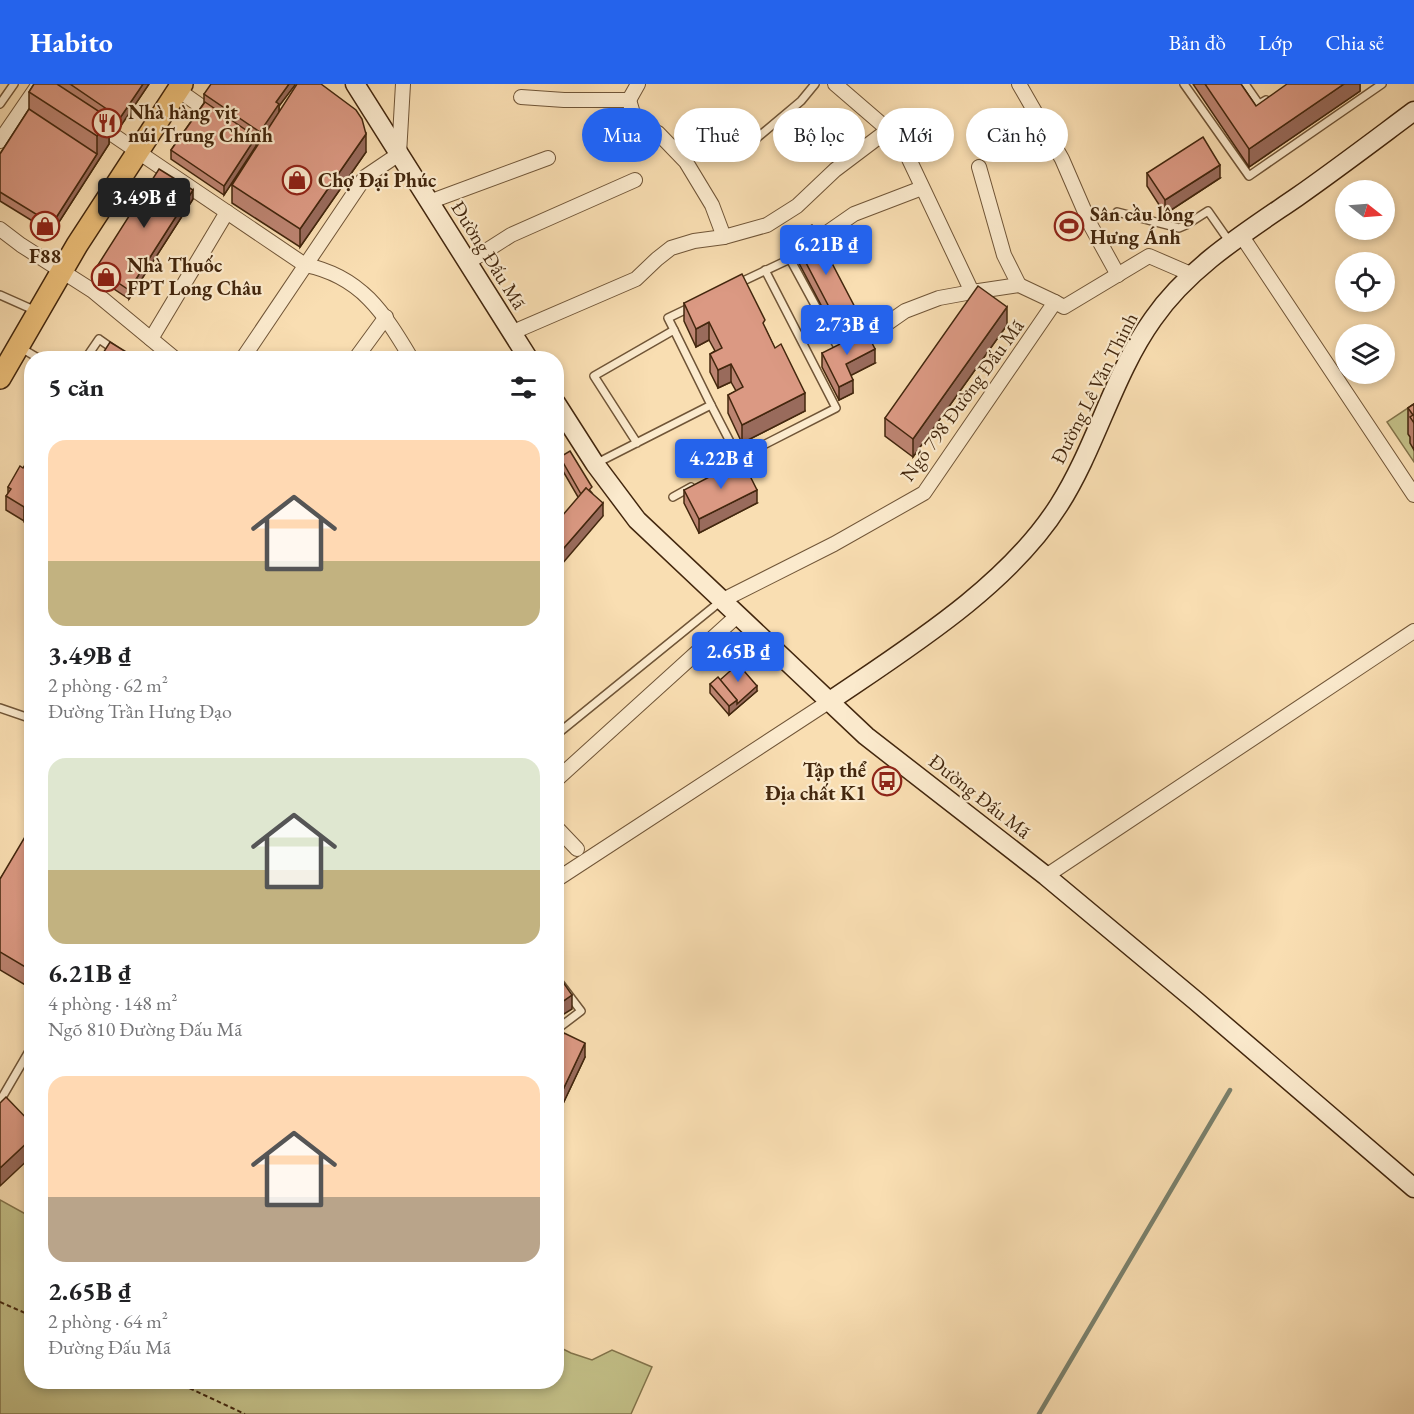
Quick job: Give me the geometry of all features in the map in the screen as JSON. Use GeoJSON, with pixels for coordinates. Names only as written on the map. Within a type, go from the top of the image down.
{"type":"FeatureCollection","features":[{"type":"Feature","properties":{"kind":"main road"},"geometry":{"type":"LineString","coordinates":[[0,378],[62,270],[180,87]]}},
{"type":"Feature","properties":{"kind":"street","name":"Đường Đấu Mã"},"geometry":{"type":"LineString","coordinates":[[355,84],[523,351]]}},
{"type":"Feature","properties":{"kind":"street"},"geometry":{"type":"LineString","coordinates":[[248,351],[365,177],[399,154],[403,84]]}},
{"type":"Feature","properties":{"kind":"street"},"geometry":{"type":"LineString","coordinates":[[638,84],[630,100],[632,110],[628,119],[658,133],[686,162],[712,206],[724,237]]}},
{"type":"Feature","properties":{"kind":"street"},"geometry":{"type":"LineString","coordinates":[[835,84],[877,120]]}},
{"type":"Feature","properties":{"kind":"street"},"geometry":{"type":"LineString","coordinates":[[1019,84],[1062,159],[1091,226],[1118,275]]}},
{"type":"Feature","properties":{"kind":"street"},"geometry":{"type":"LineString","coordinates":[[0,141],[42,87]]}},
{"type":"Feature","properties":{"kind":"street"},"geometry":{"type":"LineString","coordinates":[[180,87],[228,124]]}},
{"type":"Feature","properties":{"kind":"street"},"geometry":{"type":"LineString","coordinates":[[521,97],[564,100],[630,100]]}},
{"type":"Feature","properties":{"kind":"street"},"geometry":{"type":"LineString","coordinates":[[78,111],[230,207],[283,244],[305,265],[326,270],[366,297],[386,317],[407,351]]}},
{"type":"Feature","properties":{"kind":"street","name":"Đường Lê Văn Thịnh"},"geometry":{"type":"LineString","coordinates":[[830,702],[933,630],[1022,554],[1058,507],[1071,485],[1130,359],[1153,319],[1193,275],[1236,239],[1414,111]]}},
{"type":"Feature","properties":{"kind":"street"},"geometry":{"type":"LineString","coordinates":[[511,333],[636,279],[671,248],[767,225],[797,206],[835,171],[877,139]]}},
{"type":"Feature","properties":{"kind":"street"},"geometry":{"type":"LineString","coordinates":[[429,202],[548,158]]}},
{"type":"Feature","properties":{"kind":"street"},"geometry":{"type":"LineString","coordinates":[[910,162],[972,292]]}},
{"type":"Feature","properties":{"kind":"street"},"geometry":{"type":"LineString","coordinates":[[979,167],[1004,255],[1019,285]]}},
{"type":"Feature","properties":{"kind":"street"},"geometry":{"type":"LineString","coordinates":[[467,263],[511,235],[635,180]]}},
{"type":"Feature","properties":{"kind":"street"},"geometry":{"type":"LineString","coordinates":[[835,271],[818,239],[854,214],[922,188]]}},
{"type":"Feature","properties":{"kind":"street"},"geometry":{"type":"LineString","coordinates":[[151,339],[230,207]]}},
{"type":"Feature","properties":{"kind":"street"},"geometry":{"type":"LineString","coordinates":[[0,229],[93,291],[166,351]]}},
{"type":"Feature","properties":{"kind":"street"},"geometry":{"type":"LineString","coordinates":[[1236,239],[1414,495]]}},
{"type":"Feature","properties":{"kind":"street"},"geometry":{"type":"LineString","coordinates":[[868,336],[905,311],[939,298],[1019,285],[1064,307],[1149,256],[1193,275]]}},
{"type":"Feature","properties":{"kind":"street","name":"Ngõ 798 Đường Đấu Mã"},"geometry":{"type":"LineString","coordinates":[[721,601],[834,544],[924,493],[1055,302]]}},
{"type":"Feature","properties":{"kind":"street"},"geometry":{"type":"LineString","coordinates":[[361,351],[386,317]]}},
{"type":"Feature","properties":{"kind":"street","name":"Đường Đấu Mã"},"geometry":{"type":"LineString","coordinates":[[564,416],[595,464],[637,520],[866,736],[1046,876],[1414,1188]]}},
{"type":"Feature","properties":{"kind":"street"},"geometry":{"type":"LineString","coordinates":[[564,773],[737,616]]}},
{"type":"Feature","properties":{"kind":"street"},"geometry":{"type":"LineString","coordinates":[[1046,876],[1414,631]]}},
{"type":"Feature","properties":{"kind":"street"},"geometry":{"type":"LineString","coordinates":[[564,875],[830,702]]}},
{"type":"Feature","properties":{"kind":"street"},"geometry":{"type":"LineString","coordinates":[[564,835],[578,849]]}},
{"type":"Feature","properties":{"kind":"lane"},"geometry":{"type":"LineString","coordinates":[[0,104],[14,84]]}},
{"type":"Feature","properties":{"kind":"lane"},"geometry":{"type":"LineString","coordinates":[[761,135],[801,101],[815,84]]}},
{"type":"Feature","properties":{"kind":"lane"},"geometry":{"type":"LineString","coordinates":[[1184,84],[1249,176],[1370,87],[1382,84]]}},
{"type":"Feature","properties":{"kind":"lane"},"geometry":{"type":"LineString","coordinates":[[1245,84],[1259,104],[1275,94]]}},
{"type":"Feature","properties":{"kind":"lane"},"geometry":{"type":"LineString","coordinates":[[1117,212],[1179,228],[1208,211],[1236,239]]}},
{"type":"Feature","properties":{"kind":"lane"},"geometry":{"type":"LineString","coordinates":[[736,285],[790,259],[840,351]]}},
{"type":"Feature","properties":{"kind":"lane"},"geometry":{"type":"LineString","coordinates":[[738,458],[836,408],[765,270]]}},
{"type":"Feature","properties":{"kind":"lane"},"geometry":{"type":"LineString","coordinates":[[0,295],[39,312]]}},
{"type":"Feature","properties":{"kind":"lane"},"geometry":{"type":"LineString","coordinates":[[697,304],[668,318],[741,462],[731,467]]}},
{"type":"Feature","properties":{"kind":"lane"},"geometry":{"type":"LineString","coordinates":[[637,443],[594,376],[674,330]]}},
{"type":"Feature","properties":{"kind":"lane"},"geometry":{"type":"LineString","coordinates":[[91,351],[99,339],[116,351]]}},
{"type":"Feature","properties":{"kind":"lane"},"geometry":{"type":"LineString","coordinates":[[19,346],[27,351]]}},
{"type":"Feature","properties":{"kind":"lane"},"geometry":{"type":"LineString","coordinates":[[831,355],[848,346]]}},
{"type":"Feature","properties":{"kind":"lane"},"geometry":{"type":"LineString","coordinates":[[814,364],[822,360]]}},
{"type":"Feature","properties":{"kind":"lane"},"geometry":{"type":"LineString","coordinates":[[595,464],[711,405]]}},
{"type":"Feature","properties":{"kind":"lane"},"geometry":{"type":"LineString","coordinates":[[673,497],[702,482]]}},
{"type":"Feature","properties":{"kind":"lane"},"geometry":{"type":"LineString","coordinates":[[564,729],[721,601]]}},
{"type":"Feature","properties":{"kind":"lane"},"geometry":{"type":"LineString","coordinates":[[0,708],[24,716]]}},
{"type":"Feature","properties":{"kind":"lane"},"geometry":{"type":"LineString","coordinates":[[564,989],[581,1011],[564,1024]]}},
{"type":"Feature","properties":{"kind":"lane"},"geometry":{"type":"LineString","coordinates":[[0,1101],[24,1060]]}},
{"type":"Feature","properties":{"kind":"path"},"geometry":{"type":"LineString","coordinates":[[0,1302],[24,1312]]}},
{"type":"Feature","properties":{"kind":"path"},"geometry":{"type":"LineString","coordinates":[[191,1389],[245,1414]]}},
{"type":"Feature","properties":{"kind":"shaded area"},"geometry":{"type":"Polygon","coordinates":[[[1414,404],[1414,462],[1387,422],[1414,404]]]}},
{"type":"Feature","properties":{"kind":"shaded area"},"geometry":{"type":"Polygon","coordinates":[[[0,1200],[24,1213],[24,1389],[564,1389],[564,1350],[592,1360],[612,1350],[652,1367],[631,1414],[0,1414],[0,1200]]]}},
{"type":"Feature","properties":{"kind":"building"},"geometry":{"type":"Polygon","coordinates":[[[34,84],[57,84],[109,118],[97,136],[29,92],[34,84]]]}},
{"type":"Feature","properties":{"kind":"building"},"geometry":{"type":"Polygon","coordinates":[[[70,84],[143,84],[120,118],[70,84]]]}},
{"type":"Feature","properties":{"kind":"building"},"geometry":{"type":"Polygon","coordinates":[[[211,84],[289,84],[276,102],[279,104],[260,132],[204,94],[211,84]]]}},
{"type":"Feature","properties":{"kind":"building","name":"Chợ Đại Phúc"},"geometry":{"type":"Polygon","coordinates":[[[297,84],[321,84],[356,110],[362,119],[366,134],[300,229],[232,185],[297,84]]]}},
{"type":"Feature","properties":{"kind":"building"},"geometry":{"type":"Polygon","coordinates":[[[1205,84],[1241,84],[1256,106],[1287,84],[1344,84],[1249,149],[1205,84]]]}},
{"type":"Feature","properties":{"kind":"building"},"geometry":{"type":"Polygon","coordinates":[[[205,102],[256,137],[224,186],[171,150],[205,102]]]}},
{"type":"Feature","properties":{"kind":"building"},"geometry":{"type":"Polygon","coordinates":[[[29,109],[97,154],[52,224],[0,192],[0,154],[29,109]]]}},
{"type":"Feature","properties":{"kind":"building"},"geometry":{"type":"Polygon","coordinates":[[[1203,137],[1220,165],[1165,200],[1147,173],[1203,137]]]}},
{"type":"Feature","properties":{"kind":"building"},"geometry":{"type":"Polygon","coordinates":[[[159,169],[193,190],[129,290],[96,268],[159,169]]]}},
{"type":"Feature","properties":{"kind":"building"},"geometry":{"type":"Polygon","coordinates":[[[812,225],[859,315],[839,326],[792,236],[812,225]]]}},
{"type":"Feature","properties":{"kind":"building"},"geometry":{"type":"Polygon","coordinates":[[[742,274],[765,320],[763,323],[775,348],[781,344],[805,393],[742,425],[728,395],[743,387],[731,364],[718,370],[710,354],[722,348],[709,322],[696,329],[684,303],[742,274]]]}},
{"type":"Feature","properties":{"kind":"building"},"geometry":{"type":"Polygon","coordinates":[[[978,286],[1007,307],[913,439],[885,418],[978,286]]]}},
{"type":"Feature","properties":{"kind":"building"},"geometry":{"type":"Polygon","coordinates":[[[866,331],[875,349],[846,364],[853,380],[839,387],[822,353],[866,331]]]}},
{"type":"Feature","properties":{"kind":"building"},"geometry":{"type":"Polygon","coordinates":[[[110,342],[125,351],[104,351],[110,342]]]}},
{"type":"Feature","properties":{"kind":"building"},"geometry":{"type":"Polygon","coordinates":[[[1414,404],[1414,423],[1410,417],[1413,415],[1408,408],[1414,404]]]}},
{"type":"Feature","properties":{"kind":"building"},"geometry":{"type":"Polygon","coordinates":[[[570,451],[592,487],[588,491],[586,488],[581,494],[564,464],[564,455],[570,451]]]}},
{"type":"Feature","properties":{"kind":"building"},"geometry":{"type":"Polygon","coordinates":[[[742,460],[757,490],[699,519],[684,490],[742,460]]]}},
{"type":"Feature","properties":{"kind":"building"},"geometry":{"type":"Polygon","coordinates":[[[20,466],[24,466],[24,507],[6,496],[11,489],[8,487],[20,466]]]}},
{"type":"Feature","properties":{"kind":"building"},"geometry":{"type":"Polygon","coordinates":[[[586,488],[603,503],[564,548],[564,514],[586,488]]]}},
{"type":"Feature","properties":{"kind":"building"},"geometry":{"type":"Polygon","coordinates":[[[738,664],[757,686],[737,704],[737,700],[720,680],[738,664]]]}},
{"type":"Feature","properties":{"kind":"building"},"geometry":{"type":"Polygon","coordinates":[[[718,677],[737,700],[729,706],[710,684],[718,677]]]}},
{"type":"Feature","properties":{"kind":"building"},"geometry":{"type":"Polygon","coordinates":[[[24,838],[24,966],[0,952],[0,879],[24,838]]]}},
{"type":"Feature","properties":{"kind":"building"},"geometry":{"type":"Polygon","coordinates":[[[564,984],[572,995],[564,1000],[564,984]]]}},
{"type":"Feature","properties":{"kind":"building"},"geometry":{"type":"Polygon","coordinates":[[[564,1033],[585,1043],[564,1088],[564,1033]]]}},
{"type":"Feature","properties":{"kind":"building"},"geometry":{"type":"Polygon","coordinates":[[[6,1097],[24,1116],[24,1146],[0,1168],[0,1103],[6,1097]]]}},
{"type":"Feature","properties":{"kind":"waterway"},"geometry":{"type":"LineString","coordinates":[[1039,1414],[1230,1090]]}},
{"type":"Feature","properties":{"kind":"place","name":"Nhà hàng vịt núi Trung Chính"},"geometry":{"type":"Point","coordinates":[107,123]}},
{"type":"Feature","properties":{"kind":"place","name":"Chợ Đại Phúc"},"geometry":{"type":"Point","coordinates":[297,180]}},
{"type":"Feature","properties":{"kind":"place","name":"F88"},"geometry":{"type":"Point","coordinates":[45,226]}},
{"type":"Feature","properties":{"kind":"place","name":"Sân cầu lông Hưng Ánh"},"geometry":{"type":"Point","coordinates":[1069,226]}},
{"type":"Feature","properties":{"kind":"place","name":"Nhà Thuốc FPT Long Châu"},"geometry":{"type":"Point","coordinates":[106,277]}},
{"type":"Feature","properties":{"kind":"place","name":"Tập thể Địa chất K1"},"geometry":{"type":"Point","coordinates":[887,781]}}]}
